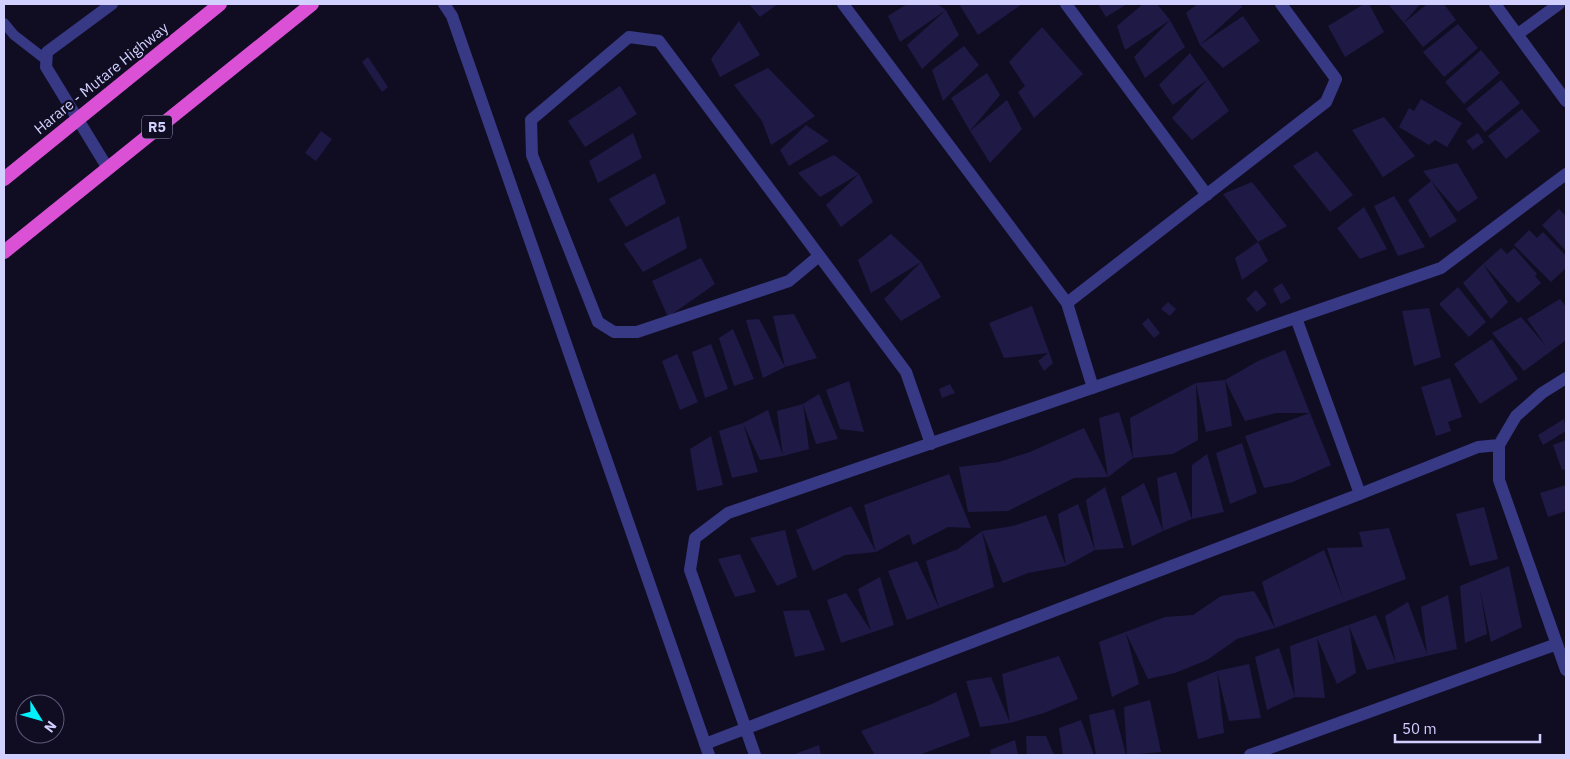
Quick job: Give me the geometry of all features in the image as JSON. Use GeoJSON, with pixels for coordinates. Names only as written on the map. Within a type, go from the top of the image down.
{"type":"FeatureCollection","features":[{"type":"Feature","properties":{"kind":"highway","name":"Harare - Mutare Highway"},"geometry":{"type":"LineString","coordinates":[[4,179],[220,4]]}},
{"type":"Feature","properties":{"kind":"highway","name":"R5"},"geometry":{"type":"LineString","coordinates":[[4,252],[107,167],[312,4]]}},
{"type":"Feature","properties":{"kind":"street"},"geometry":{"type":"LineString","coordinates":[[107,167],[46,67],[45,59],[47,52],[112,4]]}},
{"type":"Feature","properties":{"kind":"street"},"geometry":{"type":"LineString","coordinates":[[444,4],[452,16],[707,750],[746,729],[1478,447],[1499,445]]}},
{"type":"Feature","properties":{"kind":"street"},"geometry":{"type":"LineString","coordinates":[[843,4],[1067,303],[1093,388]]}},
{"type":"Feature","properties":{"kind":"street"},"geometry":{"type":"LineString","coordinates":[[1066,4],[1207,195]]}},
{"type":"Feature","properties":{"kind":"street"},"geometry":{"type":"LineString","coordinates":[[1067,303],[1326,102],[1336,79],[1281,4]]}},
{"type":"Feature","properties":{"kind":"street"},"geometry":{"type":"LineString","coordinates":[[1495,4],[1566,101]]}},
{"type":"Feature","properties":{"kind":"street"},"geometry":{"type":"LineString","coordinates":[[1518,34],[1558,4]]}},
{"type":"Feature","properties":{"kind":"street"},"geometry":{"type":"LineString","coordinates":[[819,256],[789,281],[637,332],[614,332],[598,322],[535,165],[532,155],[531,120],[629,38],[659,41],[906,372],[931,444]]}},
{"type":"Feature","properties":{"kind":"street"},"geometry":{"type":"LineString","coordinates":[[755,755],[690,570],[695,538],[728,513],[1441,268],[1566,174]]}},
{"type":"Feature","properties":{"kind":"street"},"geometry":{"type":"LineString","coordinates":[[1296,318],[1360,494]]}},
{"type":"Feature","properties":{"kind":"street"},"geometry":{"type":"LineString","coordinates":[[1566,378],[1542,393],[1516,416],[1499,445],[1499,480],[1566,670]]}},
{"type":"Feature","properties":{"kind":"street"},"geometry":{"type":"LineString","coordinates":[[1250,755],[1557,644]]}},
{"type":"Feature","properties":{"kind":"lane"},"geometry":{"type":"LineString","coordinates":[[4,23],[14,35],[45,59]]}},
{"type":"Feature","properties":{"kind":"building"},"geometry":{"type":"Polygon","coordinates":[[[749,4],[778,4],[760,17],[749,4]]]}},
{"type":"Feature","properties":{"kind":"building"},"geometry":{"type":"Polygon","coordinates":[[[907,4],[937,4],[946,10],[900,42],[888,16],[907,4]]]}},
{"type":"Feature","properties":{"kind":"building"},"geometry":{"type":"Polygon","coordinates":[[[959,4],[1022,4],[978,35],[959,4]]]}},
{"type":"Feature","properties":{"kind":"building"},"geometry":{"type":"Polygon","coordinates":[[[1098,4],[1127,4],[1106,17],[1098,4]]]}},
{"type":"Feature","properties":{"kind":"building"},"geometry":{"type":"Polygon","coordinates":[[[1143,4],[1157,4],[1170,20],[1125,50],[1117,26],[1143,4]]]}},
{"type":"Feature","properties":{"kind":"building"},"geometry":{"type":"Polygon","coordinates":[[[1197,4],[1240,4],[1242,7],[1200,45],[1186,13],[1197,4]]]}},
{"type":"Feature","properties":{"kind":"building"},"geometry":{"type":"Polygon","coordinates":[[[1364,4],[1369,4],[1384,32],[1345,57],[1328,26],[1364,4]]]}},
{"type":"Feature","properties":{"kind":"building"},"geometry":{"type":"Polygon","coordinates":[[[1388,4],[1420,4],[1404,23],[1388,4]]]}},
{"type":"Feature","properties":{"kind":"building"},"geometry":{"type":"Polygon","coordinates":[[[1427,4],[1444,4],[1456,20],[1423,47],[1404,23],[1427,4]]]}},
{"type":"Feature","properties":{"kind":"building"},"geometry":{"type":"Polygon","coordinates":[[[946,10],[959,35],[922,69],[907,45],[946,10]]]}},
{"type":"Feature","properties":{"kind":"building"},"geometry":{"type":"Polygon","coordinates":[[[1243,16],[1260,41],[1223,68],[1200,45],[1243,16]]]}},
{"type":"Feature","properties":{"kind":"building"},"geometry":{"type":"Polygon","coordinates":[[[1170,20],[1185,47],[1145,78],[1134,57],[1170,20]]]}},
{"type":"Feature","properties":{"kind":"building"},"geometry":{"type":"Polygon","coordinates":[[[739,21],[760,55],[720,77],[711,59],[739,21]]]}},
{"type":"Feature","properties":{"kind":"building"},"geometry":{"type":"Polygon","coordinates":[[[1458,24],[1478,48],[1444,77],[1423,52],[1458,24]]]}},
{"type":"Feature","properties":{"kind":"building"},"geometry":{"type":"Polygon","coordinates":[[[1042,27],[1083,74],[1034,118],[1018,92],[1025,86],[1009,62],[1042,27]]]}},
{"type":"Feature","properties":{"kind":"building"},"geometry":{"type":"Polygon","coordinates":[[[964,46],[979,65],[943,101],[932,70],[964,46]]]}},
{"type":"Feature","properties":{"kind":"building"},"geometry":{"type":"Polygon","coordinates":[[[1481,50],[1500,73],[1464,104],[1445,82],[1481,50]]]}},
{"type":"Feature","properties":{"kind":"building"},"geometry":{"type":"Polygon","coordinates":[[[1190,53],[1208,79],[1173,105],[1159,85],[1190,53]]]}},
{"type":"Feature","properties":{"kind":"building"},"geometry":{"type":"Polygon","coordinates":[[[368,57],[388,87],[382,92],[362,62],[368,57]]]}},
{"type":"Feature","properties":{"kind":"building"},"geometry":{"type":"Polygon","coordinates":[[[768,68],[815,116],[771,145],[762,121],[734,85],[768,68]]]}},
{"type":"Feature","properties":{"kind":"building"},"geometry":{"type":"Polygon","coordinates":[[[987,73],[1000,95],[970,131],[951,98],[987,73]]]}},
{"type":"Feature","properties":{"kind":"building"},"geometry":{"type":"Polygon","coordinates":[[[1208,79],[1229,111],[1192,140],[1172,118],[1208,79]]]}},
{"type":"Feature","properties":{"kind":"building"},"geometry":{"type":"Polygon","coordinates":[[[1501,80],[1520,103],[1485,132],[1466,109],[1501,80]]]}},
{"type":"Feature","properties":{"kind":"building"},"geometry":{"type":"Polygon","coordinates":[[[620,86],[637,114],[585,147],[568,121],[620,86]]]}},
{"type":"Feature","properties":{"kind":"building"},"geometry":{"type":"Polygon","coordinates":[[[1421,99],[1462,123],[1447,147],[1435,140],[1429,145],[1399,127],[1409,108],[1414,111],[1421,99]]]}},
{"type":"Feature","properties":{"kind":"building"},"geometry":{"type":"Polygon","coordinates":[[[1007,100],[1022,129],[990,163],[970,131],[1007,100]]]}},
{"type":"Feature","properties":{"kind":"building"},"geometry":{"type":"Polygon","coordinates":[[[1522,109],[1540,131],[1506,159],[1488,136],[1522,109]]]}},
{"type":"Feature","properties":{"kind":"building"},"geometry":{"type":"Polygon","coordinates":[[[1384,117],[1415,156],[1383,177],[1352,130],[1384,117]]]}},
{"type":"Feature","properties":{"kind":"building"},"geometry":{"type":"Polygon","coordinates":[[[806,125],[829,141],[789,166],[780,150],[806,125]]]}},
{"type":"Feature","properties":{"kind":"building"},"geometry":{"type":"Polygon","coordinates":[[[321,131],[332,139],[316,161],[305,153],[321,131]]]}},
{"type":"Feature","properties":{"kind":"building"},"geometry":{"type":"Polygon","coordinates":[[[633,133],[642,158],[598,183],[589,161],[633,133]]]}},
{"type":"Feature","properties":{"kind":"building"},"geometry":{"type":"Polygon","coordinates":[[[1478,133],[1484,142],[1473,150],[1466,141],[1478,133]]]}},
{"type":"Feature","properties":{"kind":"building"},"geometry":{"type":"Polygon","coordinates":[[[1317,151],[1353,195],[1330,212],[1293,166],[1317,151]]]}},
{"type":"Feature","properties":{"kind":"building"},"geometry":{"type":"Polygon","coordinates":[[[834,155],[859,174],[820,197],[798,173],[834,155]]]}},
{"type":"Feature","properties":{"kind":"building"},"geometry":{"type":"Polygon","coordinates":[[[1457,163],[1478,198],[1458,212],[1423,171],[1457,163]]]}},
{"type":"Feature","properties":{"kind":"building"},"geometry":{"type":"Polygon","coordinates":[[[655,173],[666,203],[626,227],[609,199],[655,173]]]}},
{"type":"Feature","properties":{"kind":"building"},"geometry":{"type":"Polygon","coordinates":[[[859,174],[873,202],[841,227],[826,205],[859,174]]]}},
{"type":"Feature","properties":{"kind":"building"},"geometry":{"type":"Polygon","coordinates":[[[1431,181],[1457,221],[1430,238],[1408,200],[1431,181]]]}},
{"type":"Feature","properties":{"kind":"building"},"geometry":{"type":"Polygon","coordinates":[[[1252,182],[1287,226],[1258,242],[1223,194],[1252,182]]]}},
{"type":"Feature","properties":{"kind":"building"},"geometry":{"type":"Polygon","coordinates":[[[1394,196],[1425,247],[1398,256],[1374,206],[1394,196]]]}},
{"type":"Feature","properties":{"kind":"building"},"geometry":{"type":"Polygon","coordinates":[[[1364,207],[1387,249],[1360,259],[1337,228],[1364,207]]]}},
{"type":"Feature","properties":{"kind":"building"},"geometry":{"type":"Polygon","coordinates":[[[1559,209],[1566,216],[1566,251],[1542,225],[1559,209]]]}},
{"type":"Feature","properties":{"kind":"building"},"geometry":{"type":"Polygon","coordinates":[[[679,216],[687,248],[643,272],[624,244],[679,216]]]}},
{"type":"Feature","properties":{"kind":"building"},"geometry":{"type":"Polygon","coordinates":[[[1529,230],[1537,238],[1543,232],[1566,256],[1566,268],[1551,282],[1514,245],[1529,230]]]}},
{"type":"Feature","properties":{"kind":"building"},"geometry":{"type":"Polygon","coordinates":[[[891,234],[921,262],[871,293],[858,260],[891,234]]]}},
{"type":"Feature","properties":{"kind":"building"},"geometry":{"type":"Polygon","coordinates":[[[1258,242],[1268,261],[1242,280],[1235,258],[1258,242]]]}},
{"type":"Feature","properties":{"kind":"building"},"geometry":{"type":"Polygon","coordinates":[[[1501,248],[1507,254],[1514,248],[1537,274],[1535,276],[1541,283],[1518,303],[1483,264],[1501,248]]]}},
{"type":"Feature","properties":{"kind":"building"},"geometry":{"type":"Polygon","coordinates":[[[701,258],[715,284],[668,317],[652,281],[701,258]]]}},
{"type":"Feature","properties":{"kind":"building"},"geometry":{"type":"Polygon","coordinates":[[[921,262],[941,297],[901,321],[884,299],[921,262]]]}},
{"type":"Feature","properties":{"kind":"building"},"geometry":{"type":"Polygon","coordinates":[[[1483,264],[1508,302],[1491,319],[1463,283],[1483,264]]]}},
{"type":"Feature","properties":{"kind":"building"},"geometry":{"type":"Polygon","coordinates":[[[1282,283],[1291,298],[1281,304],[1273,289],[1282,283]]]}},
{"type":"Feature","properties":{"kind":"building"},"geometry":{"type":"Polygon","coordinates":[[[1458,287],[1486,322],[1469,337],[1439,304],[1458,287]]]}},
{"type":"Feature","properties":{"kind":"building"},"geometry":{"type":"Polygon","coordinates":[[[1256,290],[1267,304],[1257,312],[1246,299],[1256,290]]]}},
{"type":"Feature","properties":{"kind":"building"},"geometry":{"type":"Polygon","coordinates":[[[1560,299],[1566,307],[1566,340],[1524,371],[1492,333],[1521,317],[1546,346],[1527,319],[1560,299]]]}},
{"type":"Feature","properties":{"kind":"building"},"geometry":{"type":"Polygon","coordinates":[[[1168,302],[1176,309],[1170,316],[1161,309],[1168,302]]]}},
{"type":"Feature","properties":{"kind":"building"},"geometry":{"type":"Polygon","coordinates":[[[1032,306],[1053,363],[1044,371],[1038,361],[1048,353],[1004,358],[989,323],[1032,306]]]}},
{"type":"Feature","properties":{"kind":"building"},"geometry":{"type":"Polygon","coordinates":[[[1429,308],[1441,357],[1414,366],[1402,311],[1429,308]]]}},
{"type":"Feature","properties":{"kind":"building"},"geometry":{"type":"Polygon","coordinates":[[[794,314],[817,358],[785,367],[773,316],[794,314]]]}},
{"type":"Feature","properties":{"kind":"building"},"geometry":{"type":"Polygon","coordinates":[[[1148,318],[1160,333],[1154,338],[1142,324],[1148,318]]]}},
{"type":"Feature","properties":{"kind":"building"},"geometry":{"type":"Polygon","coordinates":[[[759,319],[785,367],[763,378],[746,320],[759,319]]]}},
{"type":"Feature","properties":{"kind":"building"},"geometry":{"type":"Polygon","coordinates":[[[733,329],[754,379],[734,386],[719,338],[733,329]]]}},
{"type":"Feature","properties":{"kind":"building"},"geometry":{"type":"Polygon","coordinates":[[[1492,339],[1518,379],[1480,404],[1454,364],[1492,339]]]}},
{"type":"Feature","properties":{"kind":"building"},"geometry":{"type":"Polygon","coordinates":[[[711,344],[728,389],[705,398],[692,352],[711,344]]]}},
{"type":"Feature","properties":{"kind":"building"},"geometry":{"type":"Polygon","coordinates":[[[1285,350],[1310,413],[1276,413],[1245,421],[1225,380],[1258,361],[1285,350]]]}},
{"type":"Feature","properties":{"kind":"building"},"geometry":{"type":"Polygon","coordinates":[[[677,354],[698,402],[680,410],[662,361],[677,354]]]}},
{"type":"Feature","properties":{"kind":"building"},"geometry":{"type":"Polygon","coordinates":[[[1450,378],[1462,417],[1448,422],[1451,431],[1436,436],[1421,387],[1450,378]]]}},
{"type":"Feature","properties":{"kind":"building"},"geometry":{"type":"Polygon","coordinates":[[[1225,380],[1232,426],[1206,432],[1196,383],[1225,380]]]}},
{"type":"Feature","properties":{"kind":"building"},"geometry":{"type":"Polygon","coordinates":[[[849,381],[864,432],[840,429],[826,390],[849,381]]]}},
{"type":"Feature","properties":{"kind":"building"},"geometry":{"type":"Polygon","coordinates":[[[1196,383],[1198,440],[1173,454],[1133,458],[1130,418],[1196,383]]]}},
{"type":"Feature","properties":{"kind":"building"},"geometry":{"type":"Polygon","coordinates":[[[950,384],[955,393],[942,398],[939,389],[950,384]]]}},
{"type":"Feature","properties":{"kind":"building"},"geometry":{"type":"Polygon","coordinates":[[[819,394],[838,439],[816,444],[803,404],[819,394]]]}},
{"type":"Feature","properties":{"kind":"building"},"geometry":{"type":"Polygon","coordinates":[[[803,404],[809,449],[783,456],[777,411],[803,404]]]}},
{"type":"Feature","properties":{"kind":"building"},"geometry":{"type":"Polygon","coordinates":[[[768,410],[783,456],[760,460],[743,423],[768,410]]]}},
{"type":"Feature","properties":{"kind":"building"},"geometry":{"type":"Polygon","coordinates":[[[1119,412],[1133,458],[1108,477],[1099,418],[1119,412]]]}},
{"type":"Feature","properties":{"kind":"building"},"geometry":{"type":"Polygon","coordinates":[[[1310,413],[1331,465],[1293,482],[1264,488],[1245,436],[1310,413]]]}},
{"type":"Feature","properties":{"kind":"building"},"geometry":{"type":"Polygon","coordinates":[[[1564,419],[1566,431],[1543,445],[1538,435],[1564,419]]]}},
{"type":"Feature","properties":{"kind":"building"},"geometry":{"type":"Polygon","coordinates":[[[743,423],[758,472],[732,478],[719,431],[743,423]]]}},
{"type":"Feature","properties":{"kind":"building"},"geometry":{"type":"Polygon","coordinates":[[[1084,428],[1108,477],[1074,478],[1008,511],[968,512],[959,467],[999,462],[1030,452],[1084,428]]]}},
{"type":"Feature","properties":{"kind":"building"},"geometry":{"type":"Polygon","coordinates":[[[711,436],[723,485],[697,491],[690,449],[711,436]]]}},
{"type":"Feature","properties":{"kind":"building"},"geometry":{"type":"Polygon","coordinates":[[[1566,440],[1566,469],[1562,470],[1553,445],[1566,440]]]}},
{"type":"Feature","properties":{"kind":"building"},"geometry":{"type":"Polygon","coordinates":[[[1242,443],[1257,493],[1230,504],[1216,453],[1242,443]]]}},
{"type":"Feature","properties":{"kind":"building"},"geometry":{"type":"Polygon","coordinates":[[[1207,454],[1224,512],[1192,519],[1192,465],[1207,454]]]}},
{"type":"Feature","properties":{"kind":"building"},"geometry":{"type":"Polygon","coordinates":[[[1176,472],[1192,519],[1163,531],[1157,478],[1176,472]]]}},
{"type":"Feature","properties":{"kind":"building"},"geometry":{"type":"Polygon","coordinates":[[[949,474],[971,528],[948,527],[913,545],[909,534],[876,552],[864,505],[949,474]]]}},
{"type":"Feature","properties":{"kind":"building"},"geometry":{"type":"Polygon","coordinates":[[[1144,483],[1163,531],[1132,546],[1121,497],[1144,483]]]}},
{"type":"Feature","properties":{"kind":"building"},"geometry":{"type":"Polygon","coordinates":[[[1566,485],[1566,511],[1548,517],[1540,493],[1566,485]]]}},
{"type":"Feature","properties":{"kind":"building"},"geometry":{"type":"Polygon","coordinates":[[[1105,487],[1124,548],[1095,550],[1086,500],[1105,487]]]}},
{"type":"Feature","properties":{"kind":"building"},"geometry":{"type":"Polygon","coordinates":[[[1078,504],[1095,550],[1066,566],[1058,514],[1078,504]]]}},
{"type":"Feature","properties":{"kind":"building"},"geometry":{"type":"Polygon","coordinates":[[[851,506],[876,552],[845,555],[813,571],[796,530],[851,506]]]}},
{"type":"Feature","properties":{"kind":"building"},"geometry":{"type":"Polygon","coordinates":[[[1484,507],[1498,559],[1470,566],[1456,514],[1484,507]]]}},
{"type":"Feature","properties":{"kind":"building"},"geometry":{"type":"Polygon","coordinates":[[[1046,515],[1066,566],[1028,573],[1003,583],[982,531],[1013,526],[1046,515]]]}},
{"type":"Feature","properties":{"kind":"building"},"geometry":{"type":"Polygon","coordinates":[[[1389,528],[1406,579],[1275,628],[1262,582],[1324,550],[1343,598],[1327,548],[1363,547],[1359,532],[1389,528]]]}},
{"type":"Feature","properties":{"kind":"building"},"geometry":{"type":"Polygon","coordinates":[[[785,530],[797,577],[777,586],[750,538],[785,530]]]}},
{"type":"Feature","properties":{"kind":"building"},"geometry":{"type":"Polygon","coordinates":[[[982,531],[994,587],[939,608],[926,561],[958,549],[982,531]]]}},
{"type":"Feature","properties":{"kind":"building"},"geometry":{"type":"Polygon","coordinates":[[[740,554],[756,592],[735,597],[718,559],[740,554]]]}},
{"type":"Feature","properties":{"kind":"building"},"geometry":{"type":"Polygon","coordinates":[[[917,561],[939,608],[907,620],[888,571],[917,561]]]}},
{"type":"Feature","properties":{"kind":"building"},"geometry":{"type":"Polygon","coordinates":[[[1509,566],[1522,627],[1491,642],[1480,590],[1487,634],[1465,643],[1460,586],[1509,566]]]}},
{"type":"Feature","properties":{"kind":"building"},"geometry":{"type":"Polygon","coordinates":[[[880,577],[894,625],[841,643],[827,600],[846,593],[871,631],[858,589],[880,577]]]}},
{"type":"Feature","properties":{"kind":"building"},"geometry":{"type":"Polygon","coordinates":[[[1254,591],[1275,628],[1237,639],[1207,660],[1175,673],[1148,679],[1126,633],[1139,684],[1112,697],[1099,642],[1165,617],[1193,615],[1221,596],[1254,591]]]}},
{"type":"Feature","properties":{"kind":"building"},"geometry":{"type":"Polygon","coordinates":[[[1448,595],[1457,649],[1396,663],[1385,616],[1408,602],[1427,654],[1421,607],[1448,595]]]}},
{"type":"Feature","properties":{"kind":"building"},"geometry":{"type":"Polygon","coordinates":[[[809,610],[825,650],[795,657],[783,611],[809,610]]]}},
{"type":"Feature","properties":{"kind":"building"},"geometry":{"type":"Polygon","coordinates":[[[1376,615],[1396,663],[1367,670],[1349,626],[1356,673],[1337,684],[1317,638],[1325,698],[1295,697],[1290,646],[1376,615]]]}},
{"type":"Feature","properties":{"kind":"building"},"geometry":{"type":"Polygon","coordinates":[[[1279,648],[1295,697],[1267,710],[1255,657],[1279,648]]]}},
{"type":"Feature","properties":{"kind":"building"},"geometry":{"type":"Polygon","coordinates":[[[1059,656],[1078,699],[1044,713],[1010,723],[1002,674],[1059,656]]]}},
{"type":"Feature","properties":{"kind":"building"},"geometry":{"type":"Polygon","coordinates":[[[1249,664],[1261,718],[1229,721],[1217,671],[1249,664]]]}},
{"type":"Feature","properties":{"kind":"building"},"geometry":{"type":"Polygon","coordinates":[[[1217,671],[1224,733],[1198,739],[1187,683],[1217,671]]]}},
{"type":"Feature","properties":{"kind":"building"},"geometry":{"type":"Polygon","coordinates":[[[991,677],[1010,723],[980,727],[966,681],[991,677]]]}},
{"type":"Feature","properties":{"kind":"building"},"geometry":{"type":"Polygon","coordinates":[[[956,692],[970,736],[919,755],[875,755],[861,731],[932,704],[956,692]]]}},
{"type":"Feature","properties":{"kind":"building"},"geometry":{"type":"Polygon","coordinates":[[[1150,700],[1161,752],[1127,755],[1124,707],[1150,700]]]}},
{"type":"Feature","properties":{"kind":"building"},"geometry":{"type":"Polygon","coordinates":[[[1114,709],[1126,755],[1096,755],[1089,715],[1114,709]]]}},
{"type":"Feature","properties":{"kind":"building"},"geometry":{"type":"Polygon","coordinates":[[[1081,720],[1094,755],[1063,755],[1059,728],[1081,720]]]}},
{"type":"Feature","properties":{"kind":"building"},"geometry":{"type":"Polygon","coordinates":[[[1026,736],[1046,736],[1054,755],[1027,755],[1026,736]]]}},
{"type":"Feature","properties":{"kind":"building"},"geometry":{"type":"Polygon","coordinates":[[[1015,740],[1018,755],[991,755],[990,750],[1015,740]]]}},
{"type":"Feature","properties":{"kind":"building"},"geometry":{"type":"Polygon","coordinates":[[[819,745],[821,755],[792,755],[819,745]]]}}]}
